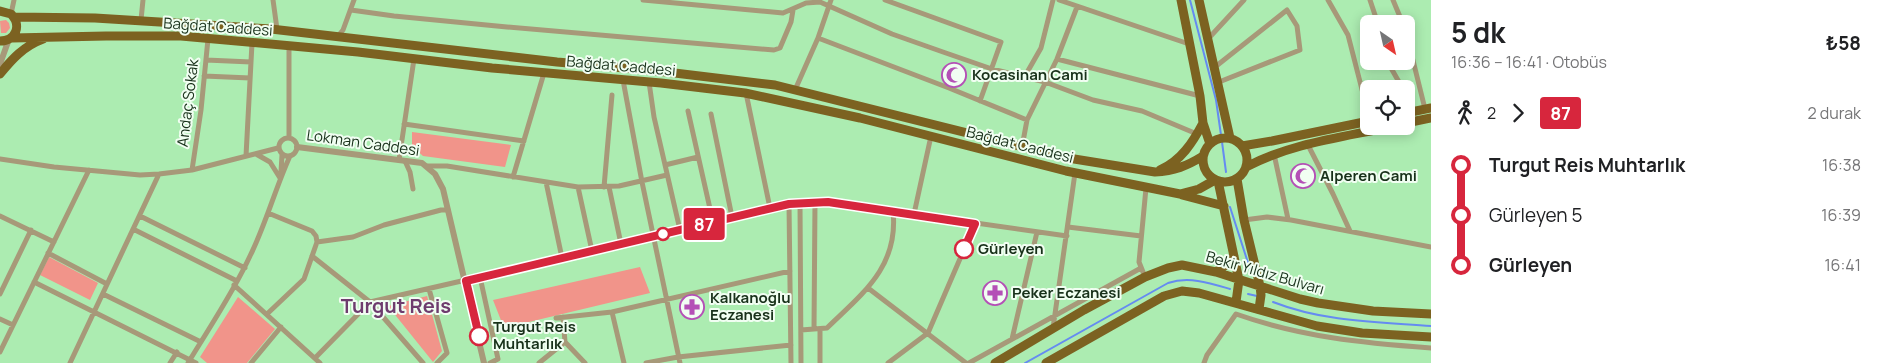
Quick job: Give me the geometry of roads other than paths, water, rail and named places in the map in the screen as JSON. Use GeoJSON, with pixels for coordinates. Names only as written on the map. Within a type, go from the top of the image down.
{"type":"FeatureCollection","features":[{"type":"Feature","properties":{"kind":"main road"},"geometry":{"type":"LineString","coordinates":[[1181,0],[1200,96],[1203,123],[1210,144]]}},
{"type":"Feature","properties":{"kind":"main road"},"geometry":{"type":"LineString","coordinates":[[1199,0],[1219,82],[1230,138]]}},
{"type":"Feature","properties":{"kind":"main road","name":"Bağdat Caddesi"},"geometry":{"type":"LineString","coordinates":[[0,11],[13,16],[141,20],[277,29],[557,62],[658,71],[775,85],[1068,158],[1155,172],[1169,172],[1182,168],[1203,156]]}},
{"type":"Feature","properties":{"kind":"main road"},"geometry":{"type":"LineString","coordinates":[[7,39],[17,28],[13,16]]}},
{"type":"Feature","properties":{"kind":"main road","name":"Bağdat Caddesi"},"geometry":{"type":"LineString","coordinates":[[7,39],[143,36],[208,39],[414,58],[746,93],[860,118],[1075,173],[1146,188],[1180,194],[1199,190],[1217,181]]}},
{"type":"Feature","properties":{"kind":"main road"},"geometry":{"type":"LineString","coordinates":[[0,74],[22,50],[39,40],[51,37]]}},
{"type":"Feature","properties":{"kind":"main road"},"geometry":{"type":"LineString","coordinates":[[1415,111],[1428,108]]}},
{"type":"Feature","properties":{"kind":"main road"},"geometry":{"type":"LineString","coordinates":[[1415,121],[1431,118]]}},
{"type":"Feature","properties":{"kind":"main road"},"geometry":{"type":"LineString","coordinates":[[1155,172],[1179,158],[1203,123]]}},
{"type":"Feature","properties":{"kind":"main road"},"geometry":{"type":"LineString","coordinates":[[1242,146],[1272,142],[1360,123]]}},
{"type":"Feature","properties":{"kind":"main road"},"geometry":{"type":"LineString","coordinates":[[1246,167],[1274,154],[1360,134]]}},
{"type":"Feature","properties":{"kind":"main road"},"geometry":{"type":"LineString","coordinates":[[1230,138],[1242,146],[1247,159],[1246,167],[1243,174],[1237,179],[1230,182],[1217,181],[1204,170],[1203,156],[1210,144],[1216,140],[1230,138]]}},
{"type":"Feature","properties":{"kind":"main road"},"geometry":{"type":"LineString","coordinates":[[1237,179],[1244,220],[1260,286],[1259,309]]}},
{"type":"Feature","properties":{"kind":"main road"},"geometry":{"type":"LineString","coordinates":[[1217,181],[1239,280],[1236,302]]}},
{"type":"Feature","properties":{"kind":"main road"},"geometry":{"type":"LineString","coordinates":[[1180,194],[1224,206]]}},
{"type":"Feature","properties":{"kind":"main road"},"geometry":{"type":"LineString","coordinates":[[1216,272],[1229,263],[1234,256]]}},
{"type":"Feature","properties":{"kind":"main road","name":"Bekir Yıldız Bulvarı"},"geometry":{"type":"LineString","coordinates":[[995,363],[1144,277],[1182,265],[1216,272],[1300,300],[1373,311],[1431,314]]}},
{"type":"Feature","properties":{"kind":"main road"},"geometry":{"type":"LineString","coordinates":[[1046,363],[1170,294],[1182,291],[1236,302],[1288,319],[1330,328],[1431,337]]}},
{"type":"Feature","properties":{"kind":"street"},"geometry":{"type":"LineString","coordinates":[[13,16],[14,0]]}},
{"type":"Feature","properties":{"kind":"street"},"geometry":{"type":"LineString","coordinates":[[141,20],[143,0]]}},
{"type":"Feature","properties":{"kind":"street"},"geometry":{"type":"LineString","coordinates":[[273,0],[277,29]]}},
{"type":"Feature","properties":{"kind":"street"},"geometry":{"type":"LineString","coordinates":[[338,36],[344,30],[354,0]]}},
{"type":"Feature","properties":{"kind":"street"},"geometry":{"type":"LineString","coordinates":[[642,0],[784,13],[810,2],[820,2],[892,34],[992,69],[1045,82],[1092,100],[1142,111],[1197,134]]}},
{"type":"Feature","properties":{"kind":"street"},"geometry":{"type":"LineString","coordinates":[[795,90],[818,38],[831,0]]}},
{"type":"Feature","properties":{"kind":"street"},"geometry":{"type":"LineString","coordinates":[[886,0],[1001,42],[980,101]]}},
{"type":"Feature","properties":{"kind":"street"},"geometry":{"type":"LineString","coordinates":[[1025,76],[1041,48],[1054,0]]}},
{"type":"Feature","properties":{"kind":"street"},"geometry":{"type":"LineString","coordinates":[[1059,0],[1190,44]]}},
{"type":"Feature","properties":{"kind":"street"},"geometry":{"type":"LineString","coordinates":[[1208,39],[1244,0]]}},
{"type":"Feature","properties":{"kind":"street"},"geometry":{"type":"LineString","coordinates":[[1328,0],[1348,35],[1360,82]]}},
{"type":"Feature","properties":{"kind":"street"},"geometry":{"type":"LineString","coordinates":[[1370,0],[1375,15]]}},
{"type":"Feature","properties":{"kind":"street"},"geometry":{"type":"LineString","coordinates":[[1393,0],[1399,15]]}},
{"type":"Feature","properties":{"kind":"street"},"geometry":{"type":"LineString","coordinates":[[1022,147],[1028,120],[1057,59],[1077,7]]}},
{"type":"Feature","properties":{"kind":"street"},"geometry":{"type":"LineString","coordinates":[[351,10],[394,16],[768,50],[780,48],[791,22],[793,10]]}},
{"type":"Feature","properties":{"kind":"street"},"geometry":{"type":"LineString","coordinates":[[1215,67],[1287,10],[1297,26],[1300,50],[1219,82]]}},
{"type":"Feature","properties":{"kind":"street"},"geometry":{"type":"LineString","coordinates":[[818,38],[1028,120]]}},
{"type":"Feature","properties":{"kind":"street"},"geometry":{"type":"LineString","coordinates":[[0,64],[7,39]]}},
{"type":"Feature","properties":{"kind":"street","name":"Andaç Sokak"},"geometry":{"type":"LineString","coordinates":[[192,170],[208,39]]}},
{"type":"Feature","properties":{"kind":"street"},"geometry":{"type":"LineString","coordinates":[[246,156],[252,43]]}},
{"type":"Feature","properties":{"kind":"street"},"geometry":{"type":"LineString","coordinates":[[289,46],[289,138]]}},
{"type":"Feature","properties":{"kind":"street"},"geometry":{"type":"LineString","coordinates":[[413,188],[410,172],[402,161],[404,124],[414,58]]}},
{"type":"Feature","properties":{"kind":"street"},"geometry":{"type":"LineString","coordinates":[[1057,59],[1200,96]]}},
{"type":"Feature","properties":{"kind":"street"},"geometry":{"type":"LineString","coordinates":[[206,60],[251,62]]}},
{"type":"Feature","properties":{"kind":"street"},"geometry":{"type":"LineString","coordinates":[[1415,63],[1428,108]]}},
{"type":"Feature","properties":{"kind":"street"},"geometry":{"type":"LineString","coordinates":[[513,177],[544,73]]}},
{"type":"Feature","properties":{"kind":"street"},"geometry":{"type":"LineString","coordinates":[[204,76],[250,78]]}},
{"type":"Feature","properties":{"kind":"street"},"geometry":{"type":"LineString","coordinates":[[623,80],[679,360]]}},
{"type":"Feature","properties":{"kind":"street"},"geometry":{"type":"LineString","coordinates":[[649,82],[654,117],[680,230]]}},
{"type":"Feature","properties":{"kind":"street"},"geometry":{"type":"LineString","coordinates":[[746,93],[770,208]]}},
{"type":"Feature","properties":{"kind":"street"},"geometry":{"type":"LineString","coordinates":[[612,94],[607,187],[621,244]]}},
{"type":"Feature","properties":{"kind":"street"},"geometry":{"type":"LineString","coordinates":[[688,110],[713,222]]}},
{"type":"Feature","properties":{"kind":"street"},"geometry":{"type":"LineString","coordinates":[[711,114],[732,217]]}},
{"type":"Feature","properties":{"kind":"street"},"geometry":{"type":"LineString","coordinates":[[404,124],[524,141]]}},
{"type":"Feature","properties":{"kind":"street"},"geometry":{"type":"LineString","coordinates":[[914,214],[931,136]]}},
{"type":"Feature","properties":{"kind":"street"},"geometry":{"type":"LineString","coordinates":[[190,361],[245,268],[268,213],[280,178],[290,156],[295,153],[297,147],[295,141],[289,138],[281,140],[278,148]]}},
{"type":"Feature","properties":{"kind":"street"},"geometry":{"type":"LineString","coordinates":[[1308,145],[1350,231]]}},
{"type":"Feature","properties":{"kind":"street","name":"Lokman Caddesi"},"geometry":{"type":"LineString","coordinates":[[297,147],[422,163],[435,174],[441,184],[448,210],[484,363]]}},
{"type":"Feature","properties":{"kind":"street"},"geometry":{"type":"LineString","coordinates":[[0,159],[140,175],[192,170],[278,148]]}},
{"type":"Feature","properties":{"kind":"street"},"geometry":{"type":"LineString","coordinates":[[278,148],[282,154],[280,178]]}},
{"type":"Feature","properties":{"kind":"street"},"geometry":{"type":"LineString","coordinates":[[256,153],[270,162],[280,178]]}},
{"type":"Feature","properties":{"kind":"street"},"geometry":{"type":"LineString","coordinates":[[282,154],[290,156]]}},
{"type":"Feature","properties":{"kind":"street"},"geometry":{"type":"LineString","coordinates":[[1274,154],[1288,219]]}},
{"type":"Feature","properties":{"kind":"street"},"geometry":{"type":"LineString","coordinates":[[665,165],[698,157]]}},
{"type":"Feature","properties":{"kind":"street"},"geometry":{"type":"LineString","coordinates":[[427,166],[447,166],[578,187],[607,187],[642,182],[667,175]]}},
{"type":"Feature","properties":{"kind":"street"},"geometry":{"type":"LineString","coordinates":[[0,352],[89,170]]}},
{"type":"Feature","properties":{"kind":"street"},"geometry":{"type":"LineString","coordinates":[[1053,328],[1075,173]]}},
{"type":"Feature","properties":{"kind":"street"},"geometry":{"type":"LineString","coordinates":[[72,362],[159,174]]}},
{"type":"Feature","properties":{"kind":"street"},"geometry":{"type":"LineString","coordinates":[[546,182],[562,258]]}},
{"type":"Feature","properties":{"kind":"street"},"geometry":{"type":"LineString","coordinates":[[578,187],[592,251]]}},
{"type":"Feature","properties":{"kind":"street"},"geometry":{"type":"LineString","coordinates":[[1144,277],[1139,262],[1146,188]]}},
{"type":"Feature","properties":{"kind":"street"},"geometry":{"type":"LineString","coordinates":[[816,202],[817,329],[820,363]]}},
{"type":"Feature","properties":{"kind":"street"},"geometry":{"type":"LineString","coordinates":[[315,358],[370,302],[789,204],[828,202],[1067,236]]}},
{"type":"Feature","properties":{"kind":"street"},"geometry":{"type":"LineString","coordinates":[[800,203],[801,363]]}},
{"type":"Feature","properties":{"kind":"street"},"geometry":{"type":"LineString","coordinates":[[789,204],[791,363]]}},
{"type":"Feature","properties":{"kind":"street"},"geometry":{"type":"LineString","coordinates":[[317,242],[353,237],[384,225],[441,210],[448,210]]}},
{"type":"Feature","properties":{"kind":"street"},"geometry":{"type":"LineString","coordinates":[[801,330],[827,328],[868,288],[882,269],[891,248],[894,226],[893,211]]}},
{"type":"Feature","properties":{"kind":"street"},"geometry":{"type":"LineString","coordinates":[[267,314],[304,279],[317,242],[316,236],[312,231],[268,213]]}},
{"type":"Feature","properties":{"kind":"street"},"geometry":{"type":"LineString","coordinates":[[0,216],[54,242]]}},
{"type":"Feature","properties":{"kind":"street"},"geometry":{"type":"LineString","coordinates":[[140,216],[245,268]]}},
{"type":"Feature","properties":{"kind":"street"},"geometry":{"type":"LineString","coordinates":[[1244,220],[1267,217],[1288,219],[1431,248]]}},
{"type":"Feature","properties":{"kind":"street"},"geometry":{"type":"LineString","coordinates":[[888,363],[928,334],[975,224]]}},
{"type":"Feature","properties":{"kind":"street"},"geometry":{"type":"LineString","coordinates":[[1068,227],[1141,236]]}},
{"type":"Feature","properties":{"kind":"street"},"geometry":{"type":"LineString","coordinates":[[133,229],[235,283],[320,363]]}},
{"type":"Feature","properties":{"kind":"street"},"geometry":{"type":"LineString","coordinates":[[0,294],[30,230]]}},
{"type":"Feature","properties":{"kind":"street"},"geometry":{"type":"LineString","coordinates":[[1012,339],[1036,232]]}},
{"type":"Feature","properties":{"kind":"street"},"geometry":{"type":"LineString","coordinates":[[48,253],[107,284]]}},
{"type":"Feature","properties":{"kind":"street"},"geometry":{"type":"LineString","coordinates":[[312,256],[370,302],[423,363]]}},
{"type":"Feature","properties":{"kind":"street"},"geometry":{"type":"LineString","coordinates":[[868,288],[968,363],[1141,268]]}},
{"type":"Feature","properties":{"kind":"street"},"geometry":{"type":"LineString","coordinates":[[556,318],[612,312],[790,271]]}},
{"type":"Feature","properties":{"kind":"street"},"geometry":{"type":"LineString","coordinates":[[480,277],[500,361],[490,363]]}},
{"type":"Feature","properties":{"kind":"street"},"geometry":{"type":"LineString","coordinates":[[34,282],[196,363]]}},
{"type":"Feature","properties":{"kind":"street"},"geometry":{"type":"LineString","coordinates":[[429,288],[446,353],[437,363]]}},
{"type":"Feature","properties":{"kind":"street"},"geometry":{"type":"LineString","coordinates":[[103,294],[201,342]]}},
{"type":"Feature","properties":{"kind":"street"},"geometry":{"type":"LineString","coordinates":[[1204,363],[1207,355],[1236,314],[1236,302]]}},
{"type":"Feature","properties":{"kind":"street"},"geometry":{"type":"LineString","coordinates":[[612,312],[624,361],[618,363]]}},
{"type":"Feature","properties":{"kind":"street"},"geometry":{"type":"LineString","coordinates":[[1236,314],[1268,325],[1314,336],[1431,348]]}},
{"type":"Feature","properties":{"kind":"street"},"geometry":{"type":"LineString","coordinates":[[0,318],[13,326]]}},
{"type":"Feature","properties":{"kind":"street"},"geometry":{"type":"LineString","coordinates":[[563,318],[565,342],[585,363]]}},
{"type":"Feature","properties":{"kind":"street"},"geometry":{"type":"LineString","coordinates":[[251,363],[281,327]]}},
{"type":"Feature","properties":{"kind":"street"},"geometry":{"type":"LineString","coordinates":[[539,363],[565,342]]}},
{"type":"Feature","properties":{"kind":"street"},"geometry":{"type":"LineString","coordinates":[[646,363],[791,345]]}},
{"type":"Feature","properties":{"kind":"street"},"geometry":{"type":"LineString","coordinates":[[170,363],[177,352]]}},
{"type":"Feature","properties":{"kind":"waterway"},"geometry":{"type":"LineString","coordinates":[[1190,0],[1216,100],[1221,135]]}},
{"type":"Feature","properties":{"kind":"waterway"},"geometry":{"type":"LineString","coordinates":[[1222,142],[1226,172]]}},
{"type":"Feature","properties":{"kind":"waterway"},"geometry":{"type":"LineString","coordinates":[[1230,207],[1250,269]]}},
{"type":"Feature","properties":{"kind":"waterway"},"geometry":{"type":"LineString","coordinates":[[1025,363],[1168,283],[1192,280],[1230,289]]}},
{"type":"Feature","properties":{"kind":"waterway"},"geometry":{"type":"LineString","coordinates":[[1248,294],[1257,296]]}},
{"type":"Feature","properties":{"kind":"waterway"},"geometry":{"type":"LineString","coordinates":[[1273,302],[1292,309],[1331,317],[1431,326]]}},
{"type":"Feature","properties":{"kind":"place","name":"Kocasinan Cami"},"geometry":{"type":"Point","coordinates":[954,75]}},
{"type":"Feature","properties":{"kind":"place","name":"Alperen Cami"},"geometry":{"type":"Point","coordinates":[1303,176]}},
{"type":"Feature","properties":{"kind":"place","name":"Gürleyen"},"geometry":{"type":"Point","coordinates":[964,249]}},
{"type":"Feature","properties":{"kind":"place","name":"Peker Eczanesi"},"geometry":{"type":"Point","coordinates":[995,293]}},
{"type":"Feature","properties":{"kind":"place","name":"Kalkanoğlu Eczanesi"},"geometry":{"type":"Point","coordinates":[692,307]}},
{"type":"Feature","properties":{"kind":"place","name":"Turgut Reis Muhtarlık"},"geometry":{"type":"Point","coordinates":[479,336]}},
{"type":"Feature","properties":{"kind":"district","name":"Turgut Reis"},"geometry":{"type":"Point","coordinates":[396,306]}}]}
